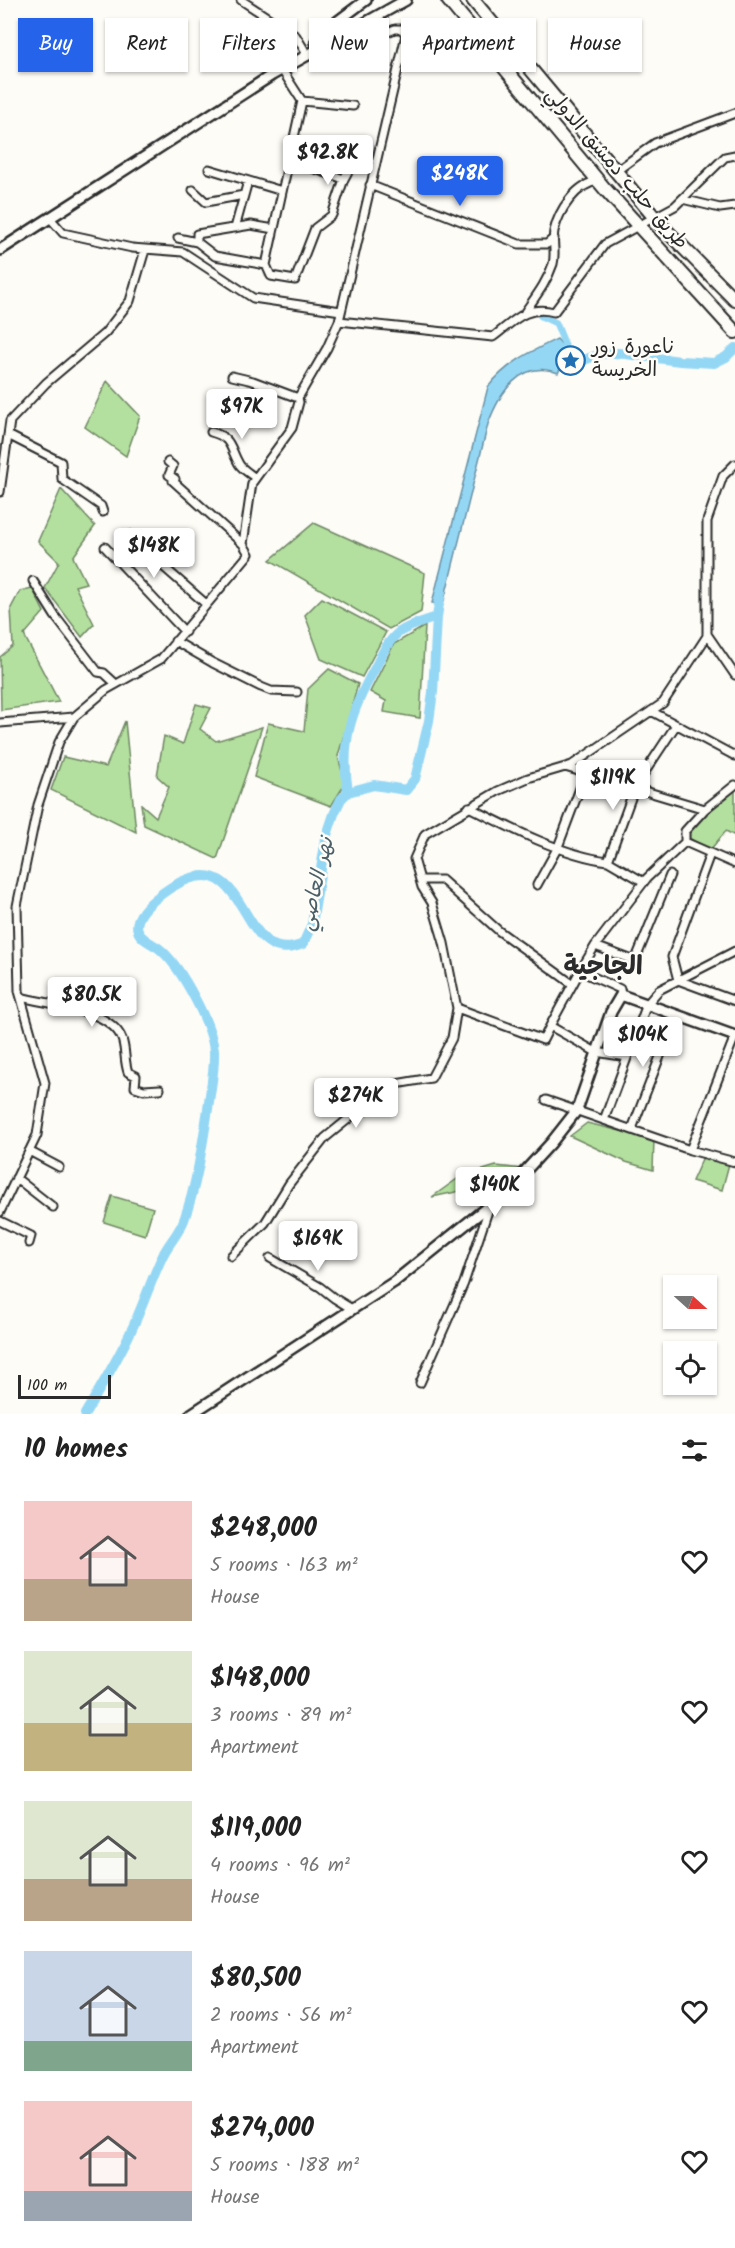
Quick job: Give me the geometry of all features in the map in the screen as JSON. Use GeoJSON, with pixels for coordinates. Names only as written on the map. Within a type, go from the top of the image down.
{"type":"FeatureCollection","features":[{"type":"Feature","properties":{"kind":"highway","name":"طريق حلب دمشق الدولي"},"geometry":{"type":"LineString","coordinates":[[448,0],[598,181],[731,328]]}},
{"type":"Feature","properties":{"kind":"highway","name":"طريق حلب دمشق الدولي"},"geometry":{"type":"LineString","coordinates":[[473,0],[655,218],[735,300]]}},
{"type":"Feature","properties":{"kind":"street"},"geometry":{"type":"LineString","coordinates":[[241,0],[296,36],[308,56],[297,62]]}},
{"type":"Feature","properties":{"kind":"street"},"geometry":{"type":"LineString","coordinates":[[342,18],[366,0]]}},
{"type":"Feature","properties":{"kind":"street"},"geometry":{"type":"LineString","coordinates":[[375,18],[406,0]]}},
{"type":"Feature","properties":{"kind":"street"},"geometry":{"type":"LineString","coordinates":[[243,544],[254,477],[292,428],[298,398],[327,348],[339,321],[406,35],[402,29],[389,32]]}},
{"type":"Feature","properties":{"kind":"street"},"geometry":{"type":"LineString","coordinates":[[0,250],[279,72]]}},
{"type":"Feature","properties":{"kind":"street"},"geometry":{"type":"LineString","coordinates":[[283,72],[302,100],[266,265],[271,276],[295,280],[315,228],[332,215],[344,179],[351,166]]}},
{"type":"Feature","properties":{"kind":"street"},"geometry":{"type":"LineString","coordinates":[[302,100],[353,106]]}},
{"type":"Feature","properties":{"kind":"street"},"geometry":{"type":"LineString","coordinates":[[615,172],[655,143],[735,112]]}},
{"type":"Feature","properties":{"kind":"street"},"geometry":{"type":"LineString","coordinates":[[525,312],[544,310],[554,312],[605,244],[655,218],[682,199],[725,157],[735,155]]}},
{"type":"Feature","properties":{"kind":"street"},"geometry":{"type":"LineString","coordinates":[[289,160],[344,179]]}},
{"type":"Feature","properties":{"kind":"street"},"geometry":{"type":"LineString","coordinates":[[209,169],[282,190]]}},
{"type":"Feature","properties":{"kind":"street"},"geometry":{"type":"LineString","coordinates":[[235,228],[248,181]]}},
{"type":"Feature","properties":{"kind":"street"},"geometry":{"type":"LineString","coordinates":[[339,321],[494,337],[525,312],[546,282],[554,261],[554,231],[564,207],[587,183],[598,181]]}},
{"type":"Feature","properties":{"kind":"street"},"geometry":{"type":"LineString","coordinates":[[370,186],[519,244],[547,244],[554,238]]}},
{"type":"Feature","properties":{"kind":"street"},"geometry":{"type":"LineString","coordinates":[[193,190],[206,202],[244,195]]}},
{"type":"Feature","properties":{"kind":"street"},"geometry":{"type":"LineString","coordinates":[[682,199],[720,208],[735,206]]}},
{"type":"Feature","properties":{"kind":"street"},"geometry":{"type":"LineString","coordinates":[[50,218],[63,233],[145,250],[183,252],[253,298],[341,310]]}},
{"type":"Feature","properties":{"kind":"street"},"geometry":{"type":"LineString","coordinates":[[197,242],[197,234],[251,225],[274,229]]}},
{"type":"Feature","properties":{"kind":"street"},"geometry":{"type":"LineString","coordinates":[[178,238],[197,242],[214,256],[266,265]]}},
{"type":"Feature","properties":{"kind":"street"},"geometry":{"type":"LineString","coordinates":[[0,492],[10,421],[46,383],[105,333],[130,302],[145,250]]}},
{"type":"Feature","properties":{"kind":"street"},"geometry":{"type":"LineString","coordinates":[[232,376],[253,381],[298,398]]}},
{"type":"Feature","properties":{"kind":"street"},"geometry":{"type":"LineString","coordinates":[[211,432],[223,435],[229,442],[240,466],[254,477]]}},
{"type":"Feature","properties":{"kind":"street"},"geometry":{"type":"LineString","coordinates":[[8,435],[61,462],[62,479],[101,506],[103,513]]}},
{"type":"Feature","properties":{"kind":"street"},"geometry":{"type":"LineString","coordinates":[[0,1212],[37,1135],[45,1083],[21,997],[17,906],[38,805],[59,742],[74,717],[116,684],[161,659],[249,554],[243,544],[173,481],[175,479],[169,475],[173,466],[168,462]]}},
{"type":"Feature","properties":{"kind":"street"},"geometry":{"type":"LineString","coordinates":[[231,1256],[265,1223],[289,1184],[325,1138],[390,1085],[431,1078],[452,1038],[457,1008],[444,943],[432,903],[420,880],[414,858],[425,834],[498,790],[572,765],[663,703],[688,668],[707,634],[707,521],[723,476],[735,464]]}},
{"type":"Feature","properties":{"kind":"street"},"geometry":{"type":"LineString","coordinates":[[131,535],[206,604]]}},
{"type":"Feature","properties":{"kind":"street"},"geometry":{"type":"LineString","coordinates":[[105,547],[184,632]]}},
{"type":"Feature","properties":{"kind":"street"},"geometry":{"type":"LineString","coordinates":[[33,581],[55,616],[98,672],[104,673],[116,684]]}},
{"type":"Feature","properties":{"kind":"street"},"geometry":{"type":"LineString","coordinates":[[707,634],[735,675]]}},
{"type":"Feature","properties":{"kind":"street"},"geometry":{"type":"LineString","coordinates":[[175,641],[261,687],[271,691],[297,692]]}},
{"type":"Feature","properties":{"kind":"street"},"geometry":{"type":"LineString","coordinates":[[651,711],[735,756]]}},
{"type":"Feature","properties":{"kind":"street"},"geometry":{"type":"LineString","coordinates":[[0,723],[74,717]]}},
{"type":"Feature","properties":{"kind":"street"},"geometry":{"type":"LineString","coordinates":[[608,861],[635,787],[676,725]]}},
{"type":"Feature","properties":{"kind":"street"},"geometry":{"type":"LineString","coordinates":[[565,767],[585,775],[635,787],[705,809]]}},
{"type":"Feature","properties":{"kind":"street"},"geometry":{"type":"LineString","coordinates":[[537,885],[558,847],[585,775]]}},
{"type":"Feature","properties":{"kind":"street"},"geometry":{"type":"LineString","coordinates":[[457,1008],[543,1040],[561,1008],[571,983],[595,946],[644,882],[685,842],[685,831],[705,809],[735,785]]}},
{"type":"Feature","properties":{"kind":"street"},"geometry":{"type":"LineString","coordinates":[[469,807],[518,832],[595,859],[608,861],[644,882]]}},
{"type":"Feature","properties":{"kind":"street"},"geometry":{"type":"LineString","coordinates":[[685,842],[735,864]]}},
{"type":"Feature","properties":{"kind":"street"},"geometry":{"type":"LineString","coordinates":[[678,980],[672,957],[710,854]]}},
{"type":"Feature","properties":{"kind":"street"},"geometry":{"type":"LineString","coordinates":[[595,946],[635,961],[670,875]]}},
{"type":"Feature","properties":{"kind":"street"},"geometry":{"type":"LineString","coordinates":[[420,880],[442,880],[499,931],[571,983]]}},
{"type":"Feature","properties":{"kind":"street"},"geometry":{"type":"LineString","coordinates":[[604,1120],[647,1004],[659,990],[735,951]]}},
{"type":"Feature","properties":{"kind":"street"},"geometry":{"type":"LineString","coordinates":[[191,1414],[394,1282],[506,1192],[551,1143],[577,1110],[611,1012],[621,995],[620,990],[580,970]]}},
{"type":"Feature","properties":{"kind":"street"},"geometry":{"type":"LineString","coordinates":[[678,980],[735,1001]]}},
{"type":"Feature","properties":{"kind":"street"},"geometry":{"type":"LineString","coordinates":[[621,995],[735,1036],[690,1150]]}},
{"type":"Feature","properties":{"kind":"street"},"geometry":{"type":"LineString","coordinates":[[21,997],[72,1008],[96,1016],[114,1028],[122,1038],[128,1071],[136,1076],[135,1088],[160,1089]]}},
{"type":"Feature","properties":{"kind":"street"},"geometry":{"type":"LineString","coordinates":[[632,1129],[676,1015]]}},
{"type":"Feature","properties":{"kind":"street"},"geometry":{"type":"LineString","coordinates":[[550,1026],[596,1052],[627,1057]]}},
{"type":"Feature","properties":{"kind":"street"},"geometry":{"type":"LineString","coordinates":[[546,1100],[690,1150],[735,1162]]}},
{"type":"Feature","properties":{"kind":"street"},"geometry":{"type":"LineString","coordinates":[[30,1151],[59,1167]]}},
{"type":"Feature","properties":{"kind":"street"},"geometry":{"type":"LineString","coordinates":[[16,1178],[53,1207]]}},
{"type":"Feature","properties":{"kind":"street"},"geometry":{"type":"LineString","coordinates":[[420,1383],[464,1283],[490,1205]]}},
{"type":"Feature","properties":{"kind":"street"},"geometry":{"type":"LineString","coordinates":[[0,1221],[31,1236],[29,1243]]}},
{"type":"Feature","properties":{"kind":"street"},"geometry":{"type":"LineString","coordinates":[[270,1258],[352,1309]]}},
{"type":"Feature","properties":{"kind":"green space"},"geometry":{"type":"Polygon","coordinates":[[[107,381],[140,416],[126,456],[85,427],[107,381]]]}},
{"type":"Feature","properties":{"kind":"green space"},"geometry":{"type":"Polygon","coordinates":[[[61,489],[95,526],[73,557],[86,583],[75,586],[94,624],[82,637],[45,588],[59,562],[38,541],[61,489]]]}},
{"type":"Feature","properties":{"kind":"green space"},"geometry":{"type":"Polygon","coordinates":[[[314,523],[425,573],[421,612],[389,629],[270,560],[314,523]]]}},
{"type":"Feature","properties":{"kind":"green space"},"geometry":{"type":"Polygon","coordinates":[[[32,588],[44,612],[24,635],[59,702],[1,710],[0,657],[13,646],[11,608],[20,591],[32,588]]]}},
{"type":"Feature","properties":{"kind":"green space"},"geometry":{"type":"Polygon","coordinates":[[[322,598],[386,632],[362,677],[321,659],[305,615],[322,598]]]}},
{"type":"Feature","properties":{"kind":"green space"},"geometry":{"type":"Polygon","coordinates":[[[425,626],[420,718],[384,712],[386,701],[370,692],[394,644],[425,626]]]}},
{"type":"Feature","properties":{"kind":"green space"},"geometry":{"type":"Polygon","coordinates":[[[329,669],[358,684],[338,756],[345,784],[331,806],[254,777],[268,723],[304,731],[308,689],[329,669]]]}},
{"type":"Feature","properties":{"kind":"green space"},"geometry":{"type":"Polygon","coordinates":[[[196,704],[211,708],[200,729],[216,741],[262,727],[217,859],[144,825],[141,804],[156,817],[169,787],[157,776],[164,736],[183,744],[196,704]]]}},
{"type":"Feature","properties":{"kind":"green space"},"geometry":{"type":"Polygon","coordinates":[[[125,721],[136,832],[51,790],[63,757],[106,767],[125,721]]]}},
{"type":"Feature","properties":{"kind":"green space"},"geometry":{"type":"Polygon","coordinates":[[[735,787],[735,836],[726,831],[710,850],[689,838],[700,816],[735,787]]]}},
{"type":"Feature","properties":{"kind":"green space"},"geometry":{"type":"Polygon","coordinates":[[[587,1123],[654,1139],[653,1170],[626,1162],[570,1136],[587,1123]]]}},
{"type":"Feature","properties":{"kind":"green space"},"geometry":{"type":"Polygon","coordinates":[[[703,1157],[729,1164],[722,1190],[692,1181],[703,1157]]]}},
{"type":"Feature","properties":{"kind":"green space"},"geometry":{"type":"Polygon","coordinates":[[[496,1166],[523,1169],[493,1193],[484,1186],[432,1197],[460,1177],[496,1166]]]}},
{"type":"Feature","properties":{"kind":"green space"},"geometry":{"type":"Polygon","coordinates":[[[112,1196],[153,1208],[145,1235],[104,1222],[112,1196]]]}},
{"type":"Feature","properties":{"kind":"water"},"geometry":{"type":"Polygon","coordinates":[[[557,339],[569,352],[558,373],[533,370],[522,375],[513,382],[498,401],[488,424],[443,605],[432,603],[488,387],[511,365],[557,339]]]}},
{"type":"Feature","properties":{"kind":"waterway"},"geometry":{"type":"LineString","coordinates":[[541,316],[556,323],[565,345]]}},
{"type":"Feature","properties":{"kind":"waterway","name":"نهر العاصي"},"geometry":{"type":"LineString","coordinates":[[549,362],[578,362],[601,354],[618,353],[714,363],[726,357],[735,348]]}},
{"type":"Feature","properties":{"kind":"waterway","name":"نهر العاصي"},"geometry":{"type":"LineString","coordinates":[[85,1414],[126,1341],[163,1255],[184,1220],[199,1165],[213,1073],[212,1040],[195,998],[170,959],[140,934],[137,923],[147,907],[172,887],[188,879],[208,876],[223,883],[235,896],[256,929],[268,942],[283,948],[303,944],[312,924],[326,838],[341,799],[348,792],[374,785],[406,790],[415,779],[429,721],[441,591]]}},
{"type":"Feature","properties":{"kind":"waterway"},"geometry":{"type":"LineString","coordinates":[[348,792],[345,758],[347,742],[354,713],[367,684],[385,649],[398,633],[437,617]]}},
{"type":"Feature","properties":{"kind":"place","name":"ناعورة زور الخريسة"},"geometry":{"type":"Point","coordinates":[571,360]}},
{"type":"Feature","properties":{"kind":"district","name":"الجاجية"},"geometry":{"type":"Point","coordinates":[603,967]}}]}
